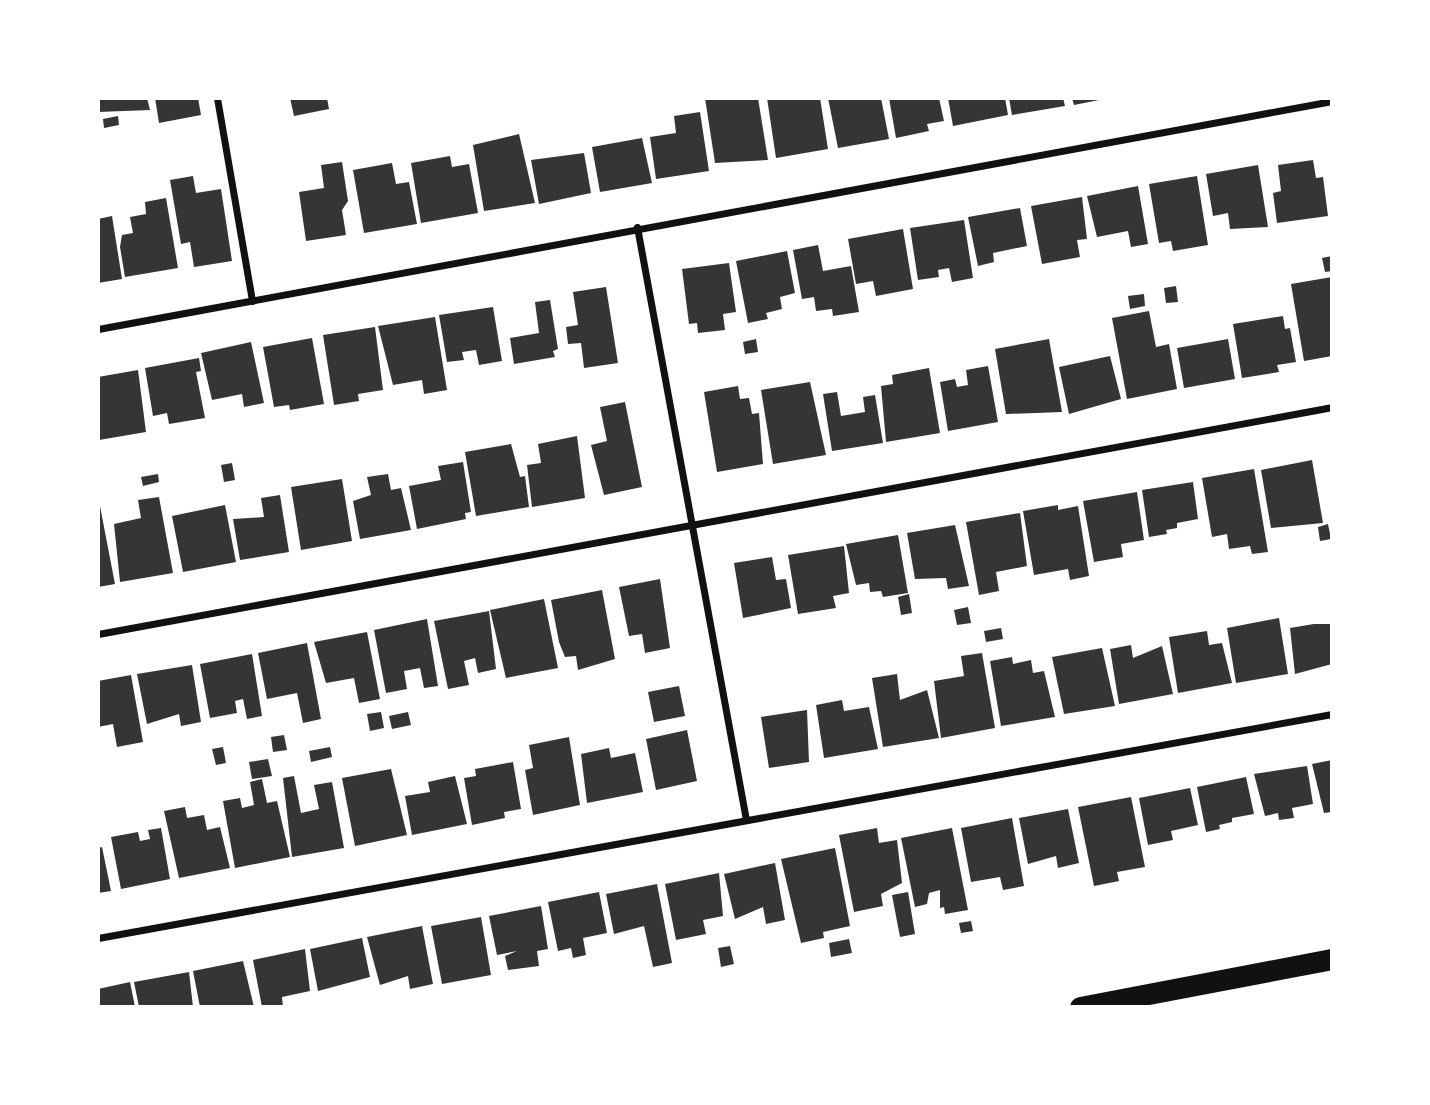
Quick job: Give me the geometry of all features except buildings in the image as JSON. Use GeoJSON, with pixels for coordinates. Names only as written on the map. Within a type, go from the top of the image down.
{"type":"FeatureCollection","features":[{"type":"Feature","properties":{"kind":"highway"},"geometry":{"type":"LineString","coordinates":[[1080,1007],[1332,958]]}},
{"type":"Feature","properties":{"kind":"street"},"geometry":{"type":"LineString","coordinates":[[217,98],[252,301]]}},
{"type":"Feature","properties":{"kind":"street"},"geometry":{"type":"LineString","coordinates":[[98,329],[637,227],[1332,102]]}},
{"type":"Feature","properties":{"kind":"street"},"geometry":{"type":"LineString","coordinates":[[637,227],[746,820]]}},
{"type":"Feature","properties":{"kind":"street"},"geometry":{"type":"LineString","coordinates":[[98,634],[1332,408]]}},
{"type":"Feature","properties":{"kind":"street"},"geometry":{"type":"LineString","coordinates":[[98,938],[1332,714]]}}]}
